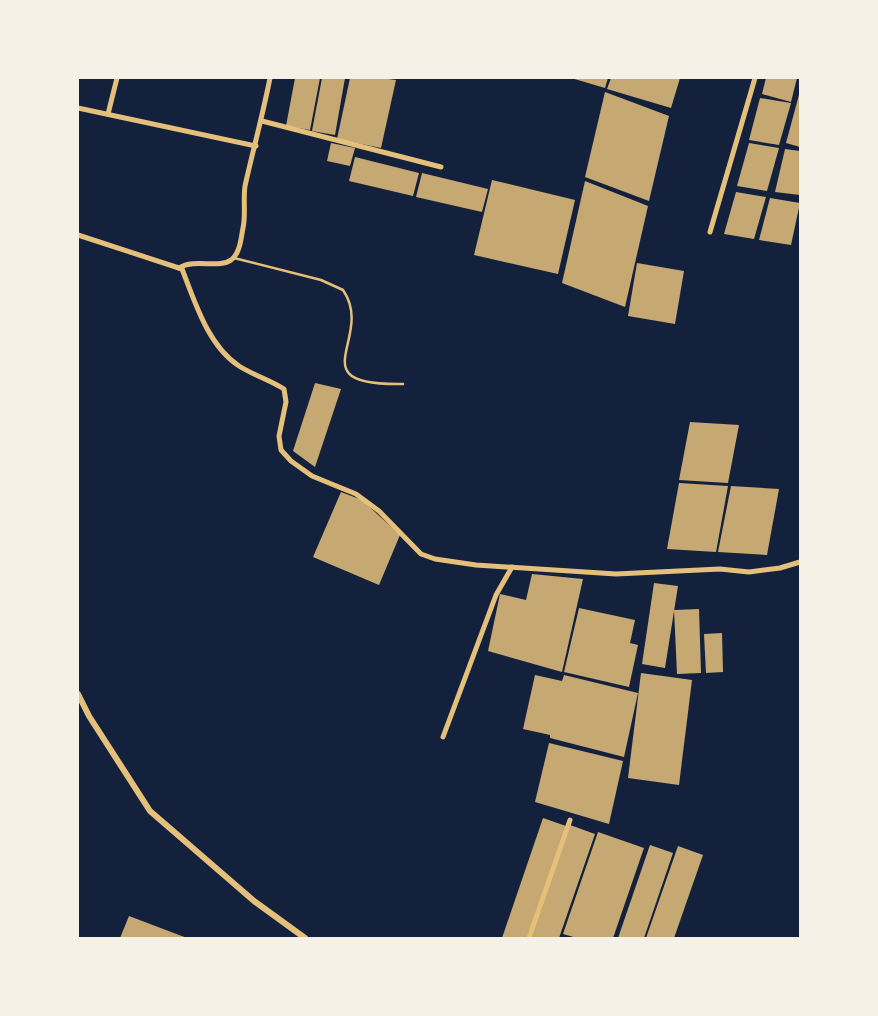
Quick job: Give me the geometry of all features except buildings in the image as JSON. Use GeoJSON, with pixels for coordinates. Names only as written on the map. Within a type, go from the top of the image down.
{"type":"FeatureCollection","features":[{"type":"Feature","properties":{"kind":"street"},"geometry":{"type":"LineString","coordinates":[[108,114],[117,78]]}},
{"type":"Feature","properties":{"kind":"street"},"geometry":{"type":"LineString","coordinates":[[179,268],[187,263],[224,263],[233,258],[238,251],[244,224],[245,188],[262,121],[270,78]]}},
{"type":"Feature","properties":{"kind":"street"},"geometry":{"type":"LineString","coordinates":[[710,232],[755,78]]}},
{"type":"Feature","properties":{"kind":"street"},"geometry":{"type":"LineString","coordinates":[[78,108],[256,146]]}},
{"type":"Feature","properties":{"kind":"street"},"geometry":{"type":"LineString","coordinates":[[262,121],[441,167]]}},
{"type":"Feature","properties":{"kind":"street"},"geometry":{"type":"LineString","coordinates":[[78,235],[182,269],[208,329],[223,350],[238,365],[284,389],[286,402],[279,436],[281,450],[291,461],[312,476],[356,494],[379,511],[421,554],[451,561],[616,574],[720,569],[749,572],[780,568],[800,562]]}},
{"type":"Feature","properties":{"kind":"street"},"geometry":{"type":"LineString","coordinates":[[443,737],[496,596],[512,567]]}},
{"type":"Feature","properties":{"kind":"street"},"geometry":{"type":"LineString","coordinates":[[78,694],[89,716],[150,811],[254,901],[305,938]]}},
{"type":"Feature","properties":{"kind":"street"},"geometry":{"type":"LineString","coordinates":[[529,938],[570,820]]}},
{"type":"Feature","properties":{"kind":"lane"},"geometry":{"type":"LineString","coordinates":[[233,258],[321,280],[343,290],[350,308],[351,329],[344,360],[346,372],[351,377],[363,382],[403,384]]}}]}
